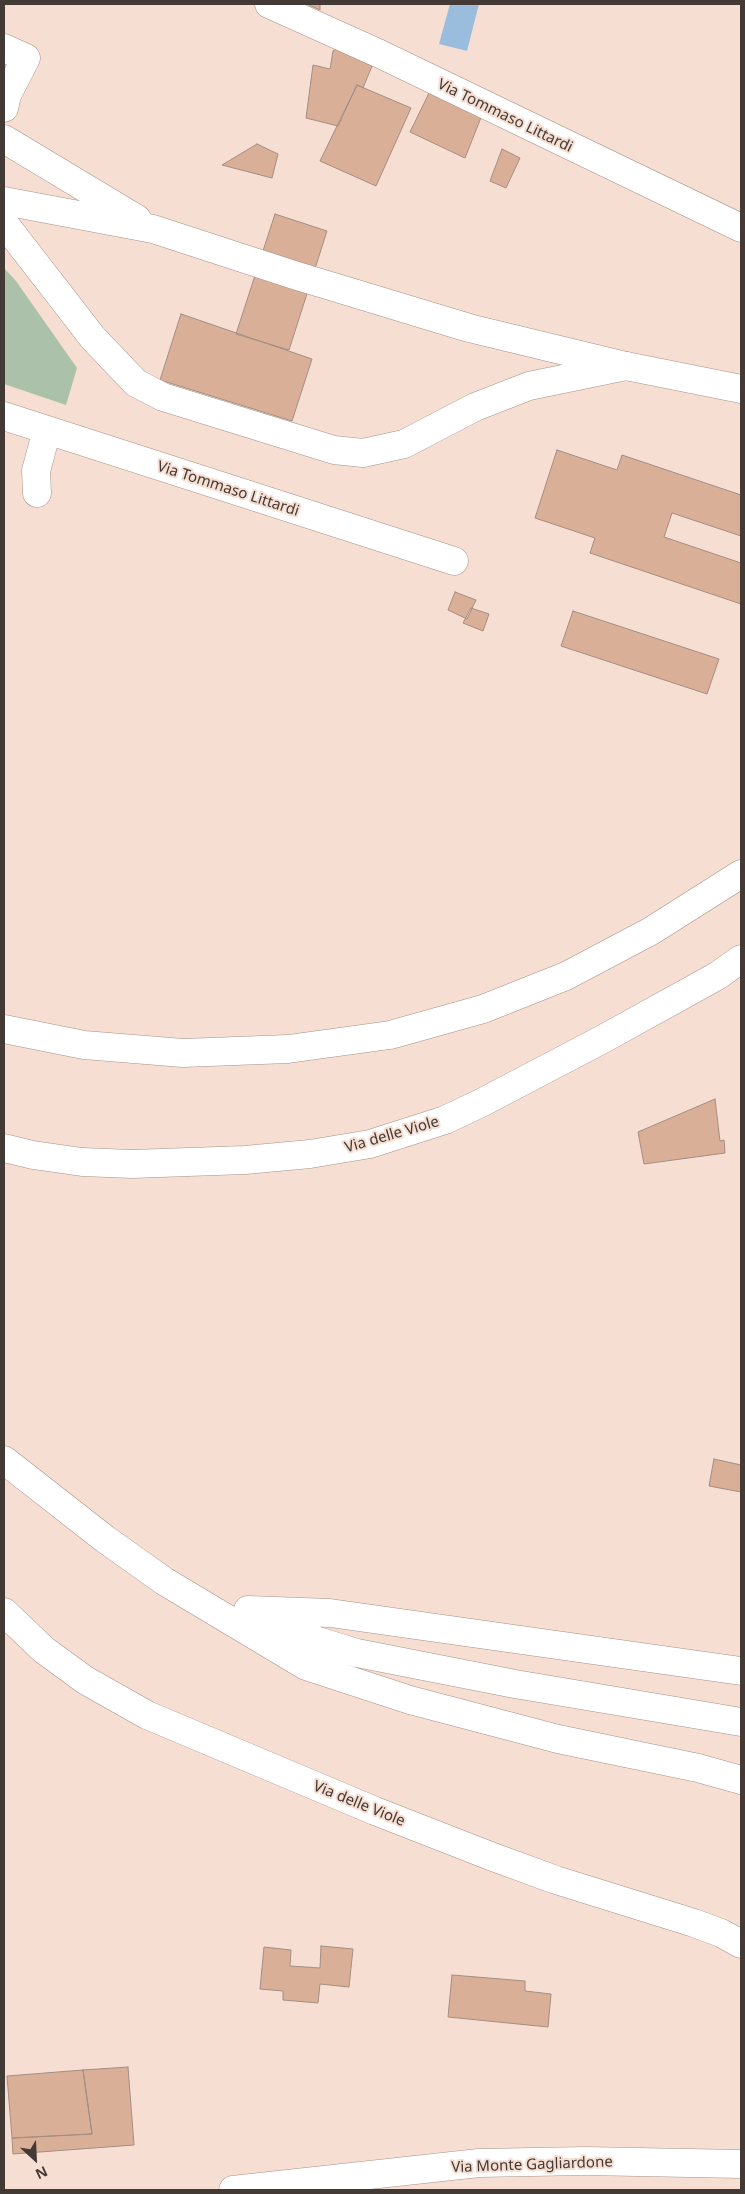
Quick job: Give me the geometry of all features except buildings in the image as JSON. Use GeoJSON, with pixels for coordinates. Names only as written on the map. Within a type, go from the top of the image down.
{"type":"FeatureCollection","features":[{"type":"Feature","properties":{"kind":"main road","name":"Via Tommaso Littardi"},"geometry":{"type":"LineString","coordinates":[[269,4],[380,54],[741,228]]}},
{"type":"Feature","properties":{"kind":"main road"},"geometry":{"type":"LineString","coordinates":[[4,48],[26,58],[8,95],[4,108]]}},
{"type":"Feature","properties":{"kind":"main road"},"geometry":{"type":"LineString","coordinates":[[4,139],[153,229]]}},
{"type":"Feature","properties":{"kind":"main road"},"geometry":{"type":"LineString","coordinates":[[4,201],[153,229],[294,275],[469,328],[626,366],[741,389]]}},
{"type":"Feature","properties":{"kind":"main road"},"geometry":{"type":"LineString","coordinates":[[4,223],[94,338],[136,383],[163,398],[334,450],[363,453],[404,444],[475,407],[529,386],[626,366]]}},
{"type":"Feature","properties":{"kind":"main road","name":"Via Tommaso Littardi"},"geometry":{"type":"LineString","coordinates":[[4,416],[454,561]]}},
{"type":"Feature","properties":{"kind":"main road"},"geometry":{"type":"LineString","coordinates":[[37,493],[36,471],[47,430]]}},
{"type":"Feature","properties":{"kind":"main road"},"geometry":{"type":"LineString","coordinates":[[4,1029],[84,1045],[183,1053],[288,1049],[390,1035],[483,1008],[566,976],[651,931],[741,874]]}},
{"type":"Feature","properties":{"kind":"main road","name":"Via delle Viole"},"geometry":{"type":"LineString","coordinates":[[4,1148],[33,1155],[82,1162],[132,1164],[245,1160],[310,1154],[370,1144],[445,1120],[482,1103],[717,976],[741,960]]}},
{"type":"Feature","properties":{"kind":"main road"},"geometry":{"type":"LineString","coordinates":[[4,1460],[105,1539],[164,1581],[306,1666],[410,1700],[558,1739],[698,1768],[741,1780]]}},
{"type":"Feature","properties":{"kind":"main road"},"geometry":{"type":"LineString","coordinates":[[212,1608],[330,1612],[741,1670]]}},
{"type":"Feature","properties":{"kind":"main road"},"geometry":{"type":"LineString","coordinates":[[212,1608],[357,1653],[515,1684],[741,1722]]}},
{"type":"Feature","properties":{"kind":"main road","name":"Via delle Viole"},"geometry":{"type":"LineString","coordinates":[[4,1612],[44,1650],[85,1680],[147,1716],[375,1811],[484,1853],[556,1880],[721,1932],[741,1944]]}},
{"type":"Feature","properties":{"kind":"main road","name":"Via Monte Gagliardone"},"geometry":{"type":"LineString","coordinates":[[233,2190],[479,2163],[585,2161],[741,2164]]}},
{"type":"Feature","properties":{"kind":"green space"},"geometry":{"type":"Polygon","coordinates":[[[4,268],[16,281],[77,368],[66,405],[4,384],[4,268]]]}},
{"type":"Feature","properties":{"kind":"water"},"geometry":{"type":"Polygon","coordinates":[[[450,4],[479,4],[467,51],[439,44],[450,4]]]}}]}
